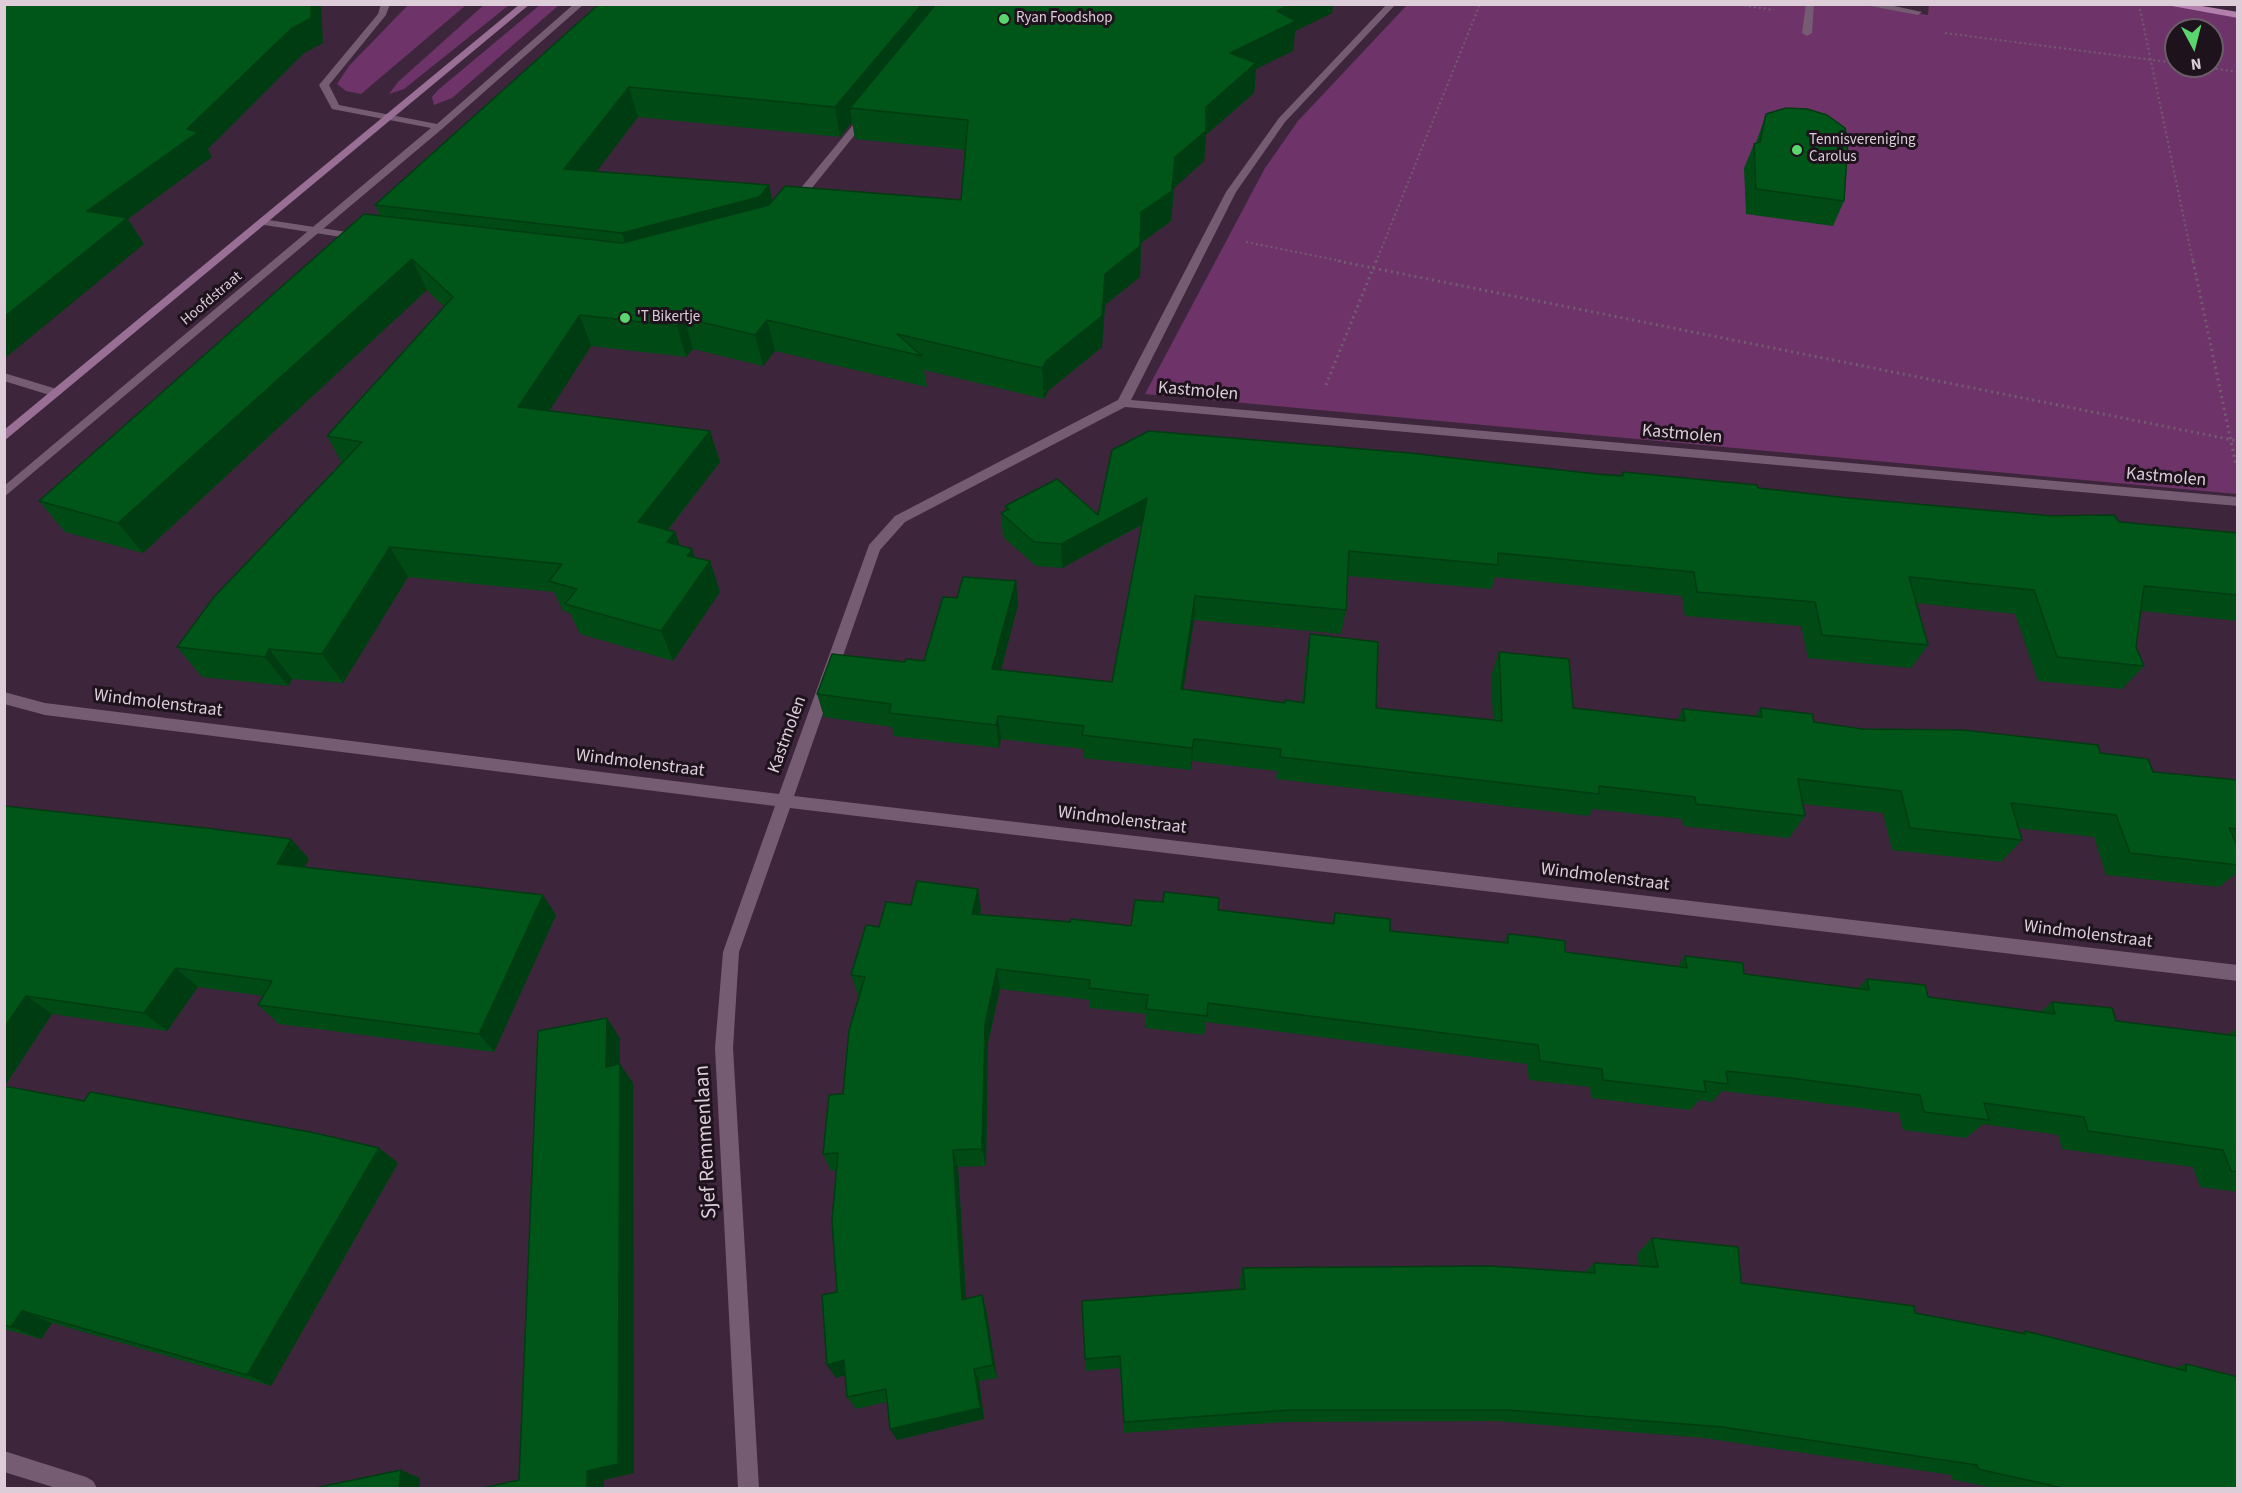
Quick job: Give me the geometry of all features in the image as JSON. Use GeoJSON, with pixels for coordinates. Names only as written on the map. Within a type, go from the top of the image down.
{"type":"FeatureCollection","features":[{"type":"Feature","properties":{"kind":"street"},"geometry":{"type":"LineString","coordinates":[[386,4],[382,15],[324,85],[334,107],[439,127]]}},
{"type":"Feature","properties":{"kind":"street","name":"Hoofdstraat"},"geometry":{"type":"LineString","coordinates":[[4,437],[526,4]]}},
{"type":"Feature","properties":{"kind":"street","name":"Hoofdstraat"},"geometry":{"type":"LineString","coordinates":[[4,493],[439,127],[580,4]]}},
{"type":"Feature","properties":{"kind":"street","name":"Kastmolen"},"geometry":{"type":"LineString","coordinates":[[1123,403],[1231,192],[1282,120],[1392,4]]}},
{"type":"Feature","properties":{"kind":"street"},"geometry":{"type":"LineString","coordinates":[[1807,33],[1810,4]]}},
{"type":"Feature","properties":{"kind":"street"},"geometry":{"type":"LineString","coordinates":[[1863,4],[1918,12]]}},
{"type":"Feature","properties":{"kind":"street"},"geometry":{"type":"LineString","coordinates":[[786,213],[875,104]]}},
{"type":"Feature","properties":{"kind":"street"},"geometry":{"type":"LineString","coordinates":[[262,222],[314,232],[373,239]]}},
{"type":"Feature","properties":{"kind":"street"},"geometry":{"type":"LineString","coordinates":[[4,377],[56,393]]}},
{"type":"Feature","properties":{"kind":"street","name":"Kastmolen"},"geometry":{"type":"LineString","coordinates":[[784,801],[874,548],[900,519],[1123,403],[2238,502]]}},
{"type":"Feature","properties":{"kind":"street","name":"Windmolenstraat"},"geometry":{"type":"LineString","coordinates":[[4,698],[45,709],[784,801],[2238,973]]}},
{"type":"Feature","properties":{"kind":"street","name":"Sjef Remmenlaan"},"geometry":{"type":"LineString","coordinates":[[748,1488],[724,1048],[731,952],[784,801]]}},
{"type":"Feature","properties":{"kind":"street"},"geometry":{"type":"LineString","coordinates":[[4,1461],[86,1488]]}},
{"type":"Feature","properties":{"kind":"path"},"geometry":{"type":"LineString","coordinates":[[1311,420],[1480,4]]}},
{"type":"Feature","properties":{"kind":"path"},"geometry":{"type":"LineString","coordinates":[[1734,4],[1808,15]]}},
{"type":"Feature","properties":{"kind":"path"},"geometry":{"type":"LineString","coordinates":[[2139,4],[2238,472]]}},
{"type":"Feature","properties":{"kind":"path"},"geometry":{"type":"LineString","coordinates":[[1938,32],[2164,61]]}},
{"type":"Feature","properties":{"kind":"path"},"geometry":{"type":"LineString","coordinates":[[1210,234],[2238,441]]}},
{"type":"Feature","properties":{"kind":"shaded area"},"geometry":{"type":"Polygon","coordinates":[[[409,4],[466,5],[361,94],[346,91],[337,84],[349,66],[409,4]]]}},
{"type":"Feature","properties":{"kind":"shaded area"},"geometry":{"type":"Polygon","coordinates":[[[485,4],[509,5],[404,89],[389,94],[398,82],[485,4]]]}},
{"type":"Feature","properties":{"kind":"shaded area"},"geometry":{"type":"Polygon","coordinates":[[[541,4],[559,5],[452,98],[434,105],[432,97],[438,90],[541,4]]]}},
{"type":"Feature","properties":{"kind":"shaded area"},"geometry":{"type":"Polygon","coordinates":[[[1855,4],[1928,15],[1929,4],[2173,4],[2237,14],[2237,494],[1145,394],[1265,168],[1298,121],[1407,5],[1855,4]]]}},
{"type":"Feature","properties":{"kind":"building"},"geometry":{"type":"Polygon","coordinates":[[[4,4],[311,4],[311,18],[291,29],[187,129],[198,132],[87,211],[127,218],[4,317],[4,4]]]}},
{"type":"Feature","properties":{"kind":"building"},"geometry":{"type":"Polygon","coordinates":[[[599,4],[922,4],[835,107],[629,87],[564,169],[769,185],[759,197],[622,233],[375,205],[599,4]]]}},
{"type":"Feature","properties":{"kind":"building"},"geometry":{"type":"Polygon","coordinates":[[[936,4],[1291,4],[1277,11],[1296,21],[1230,53],[1256,63],[1206,107],[1206,131],[1175,157],[1172,191],[1141,212],[1140,246],[1105,274],[1102,316],[1047,360],[1042,368],[897,334],[922,356],[767,320],[755,335],[684,318],[677,326],[580,315],[518,407],[710,431],[638,522],[675,532],[667,542],[692,549],[687,556],[710,561],[661,631],[565,604],[577,589],[549,581],[562,564],[390,547],[322,654],[269,649],[265,657],[177,647],[214,597],[362,442],[327,436],[453,297],[412,259],[118,523],[39,501],[364,214],[622,243],[769,205],[785,186],[961,200],[968,120],[850,108],[936,4]]]}},
{"type":"Feature","properties":{"kind":"building"},"geometry":{"type":"Polygon","coordinates":[[[1786,108],[1807,109],[1827,115],[1845,128],[1848,141],[1844,201],[1756,189],[1754,144],[1760,142],[1766,114],[1786,108]]]}},
{"type":"Feature","properties":{"kind":"building"},"geometry":{"type":"Polygon","coordinates":[[[1149,431],[1409,453],[1596,474],[1623,476],[1623,472],[1757,485],[1758,488],[1848,498],[2052,516],[2114,515],[2119,522],[2238,533],[2238,595],[2144,586],[2136,647],[2144,666],[2057,657],[2034,590],[1909,577],[1928,645],[1822,635],[1815,602],[1697,592],[1694,572],[1498,553],[1498,565],[1349,551],[1346,610],[1195,596],[1181,689],[1285,703],[1285,700],[1304,703],[1310,634],[1378,642],[1376,708],[1502,721],[1499,652],[1569,659],[1573,708],[1685,721],[1683,709],[1762,717],[1760,708],[1812,714],[1814,722],[1862,729],[1962,730],[2098,745],[2100,753],[2148,759],[2153,772],[2238,780],[2238,829],[2229,828],[2238,847],[2238,865],[2130,853],[2116,815],[2011,803],[2022,840],[1910,828],[1901,791],[1798,779],[1805,816],[1696,804],[1695,797],[1599,786],[1599,794],[1280,757],[1281,749],[1194,739],[1192,748],[1082,735],[1084,726],[998,716],[996,725],[889,713],[891,704],[817,694],[832,654],[905,662],[906,659],[924,661],[943,597],[957,598],[963,577],[1016,581],[992,669],[1112,682],[1147,498],[1061,544],[1034,542],[1001,513],[1009,509],[1005,506],[1057,479],[1098,515],[1112,450],[1149,431]]]}},
{"type":"Feature","properties":{"kind":"building"},"geometry":{"type":"Polygon","coordinates":[[[4,806],[291,839],[277,864],[543,895],[479,1034],[258,1005],[272,981],[176,968],[144,1013],[26,996],[4,1028],[4,806]]]}},
{"type":"Feature","properties":{"kind":"building"},"geometry":{"type":"Polygon","coordinates":[[[917,881],[978,889],[972,914],[1070,922],[1071,919],[1131,926],[1135,900],[1163,902],[1164,892],[1219,898],[1218,910],[1334,924],[1335,913],[1390,919],[1390,931],[1508,943],[1508,934],[1536,937],[1565,941],[1565,952],[1687,968],[1685,956],[1743,963],[1744,974],[1869,990],[1867,979],[1925,985],[1928,997],[2055,1014],[2052,1002],[2112,1008],[2116,1021],[2238,1036],[2238,1172],[2231,1171],[2223,1150],[2088,1131],[2084,1117],[1984,1103],[1989,1120],[1924,1112],[1920,1095],[1726,1071],[1728,1084],[1704,1081],[1706,1092],[1603,1080],[1602,1069],[1540,1061],[1538,1045],[1208,1003],[1207,1016],[1146,1009],[1148,995],[1089,988],[1090,980],[997,969],[985,1024],[982,1149],[953,1150],[962,1300],[982,1295],[993,1365],[974,1369],[980,1408],[890,1429],[886,1389],[847,1397],[844,1360],[827,1365],[822,1295],[837,1292],[832,1221],[838,1153],[823,1154],[829,1095],[843,1094],[849,1030],[865,977],[851,975],[866,925],[879,927],[886,902],[911,905],[917,881]]]}},
{"type":"Feature","properties":{"kind":"building"},"geometry":{"type":"Polygon","coordinates":[[[607,1018],[606,1067],[620,1064],[618,1464],[587,1471],[587,1488],[483,1488],[519,1480],[538,1031],[607,1018]]]}},
{"type":"Feature","properties":{"kind":"building"},"geometry":{"type":"Polygon","coordinates":[[[4,1086],[84,1101],[90,1092],[315,1133],[379,1148],[247,1375],[22,1311],[11,1327],[4,1325],[4,1086]]]}},
{"type":"Feature","properties":{"kind":"building"},"geometry":{"type":"Polygon","coordinates":[[[1652,1238],[1738,1247],[1741,1283],[1914,1306],[1915,1313],[2026,1334],[2025,1331],[2186,1371],[2186,1364],[2238,1377],[2238,1488],[2063,1488],[1978,1469],[1977,1465],[1722,1427],[1508,1410],[1290,1410],[1124,1422],[1120,1356],[1085,1359],[1082,1301],[1245,1289],[1243,1268],[1490,1266],[1595,1273],[1594,1263],[1658,1267],[1652,1238]]]}},
{"type":"Feature","properties":{"kind":"building"},"geometry":{"type":"Polygon","coordinates":[[[401,1470],[399,1488],[315,1488],[401,1470]]]}},
{"type":"Feature","properties":{"kind":"waterway"},"geometry":{"type":"LineString","coordinates":[[2166,4],[2238,15]]}},
{"type":"Feature","properties":{"kind":"place","name":"Ryan Foodshop"},"geometry":{"type":"Point","coordinates":[1004,19]}},
{"type":"Feature","properties":{"kind":"place","name":"Tennisvereniging Carolus"},"geometry":{"type":"Point","coordinates":[1797,150]}},
{"type":"Feature","properties":{"kind":"place","name":"'T Bikertje"},"geometry":{"type":"Point","coordinates":[625,318]}}]}
